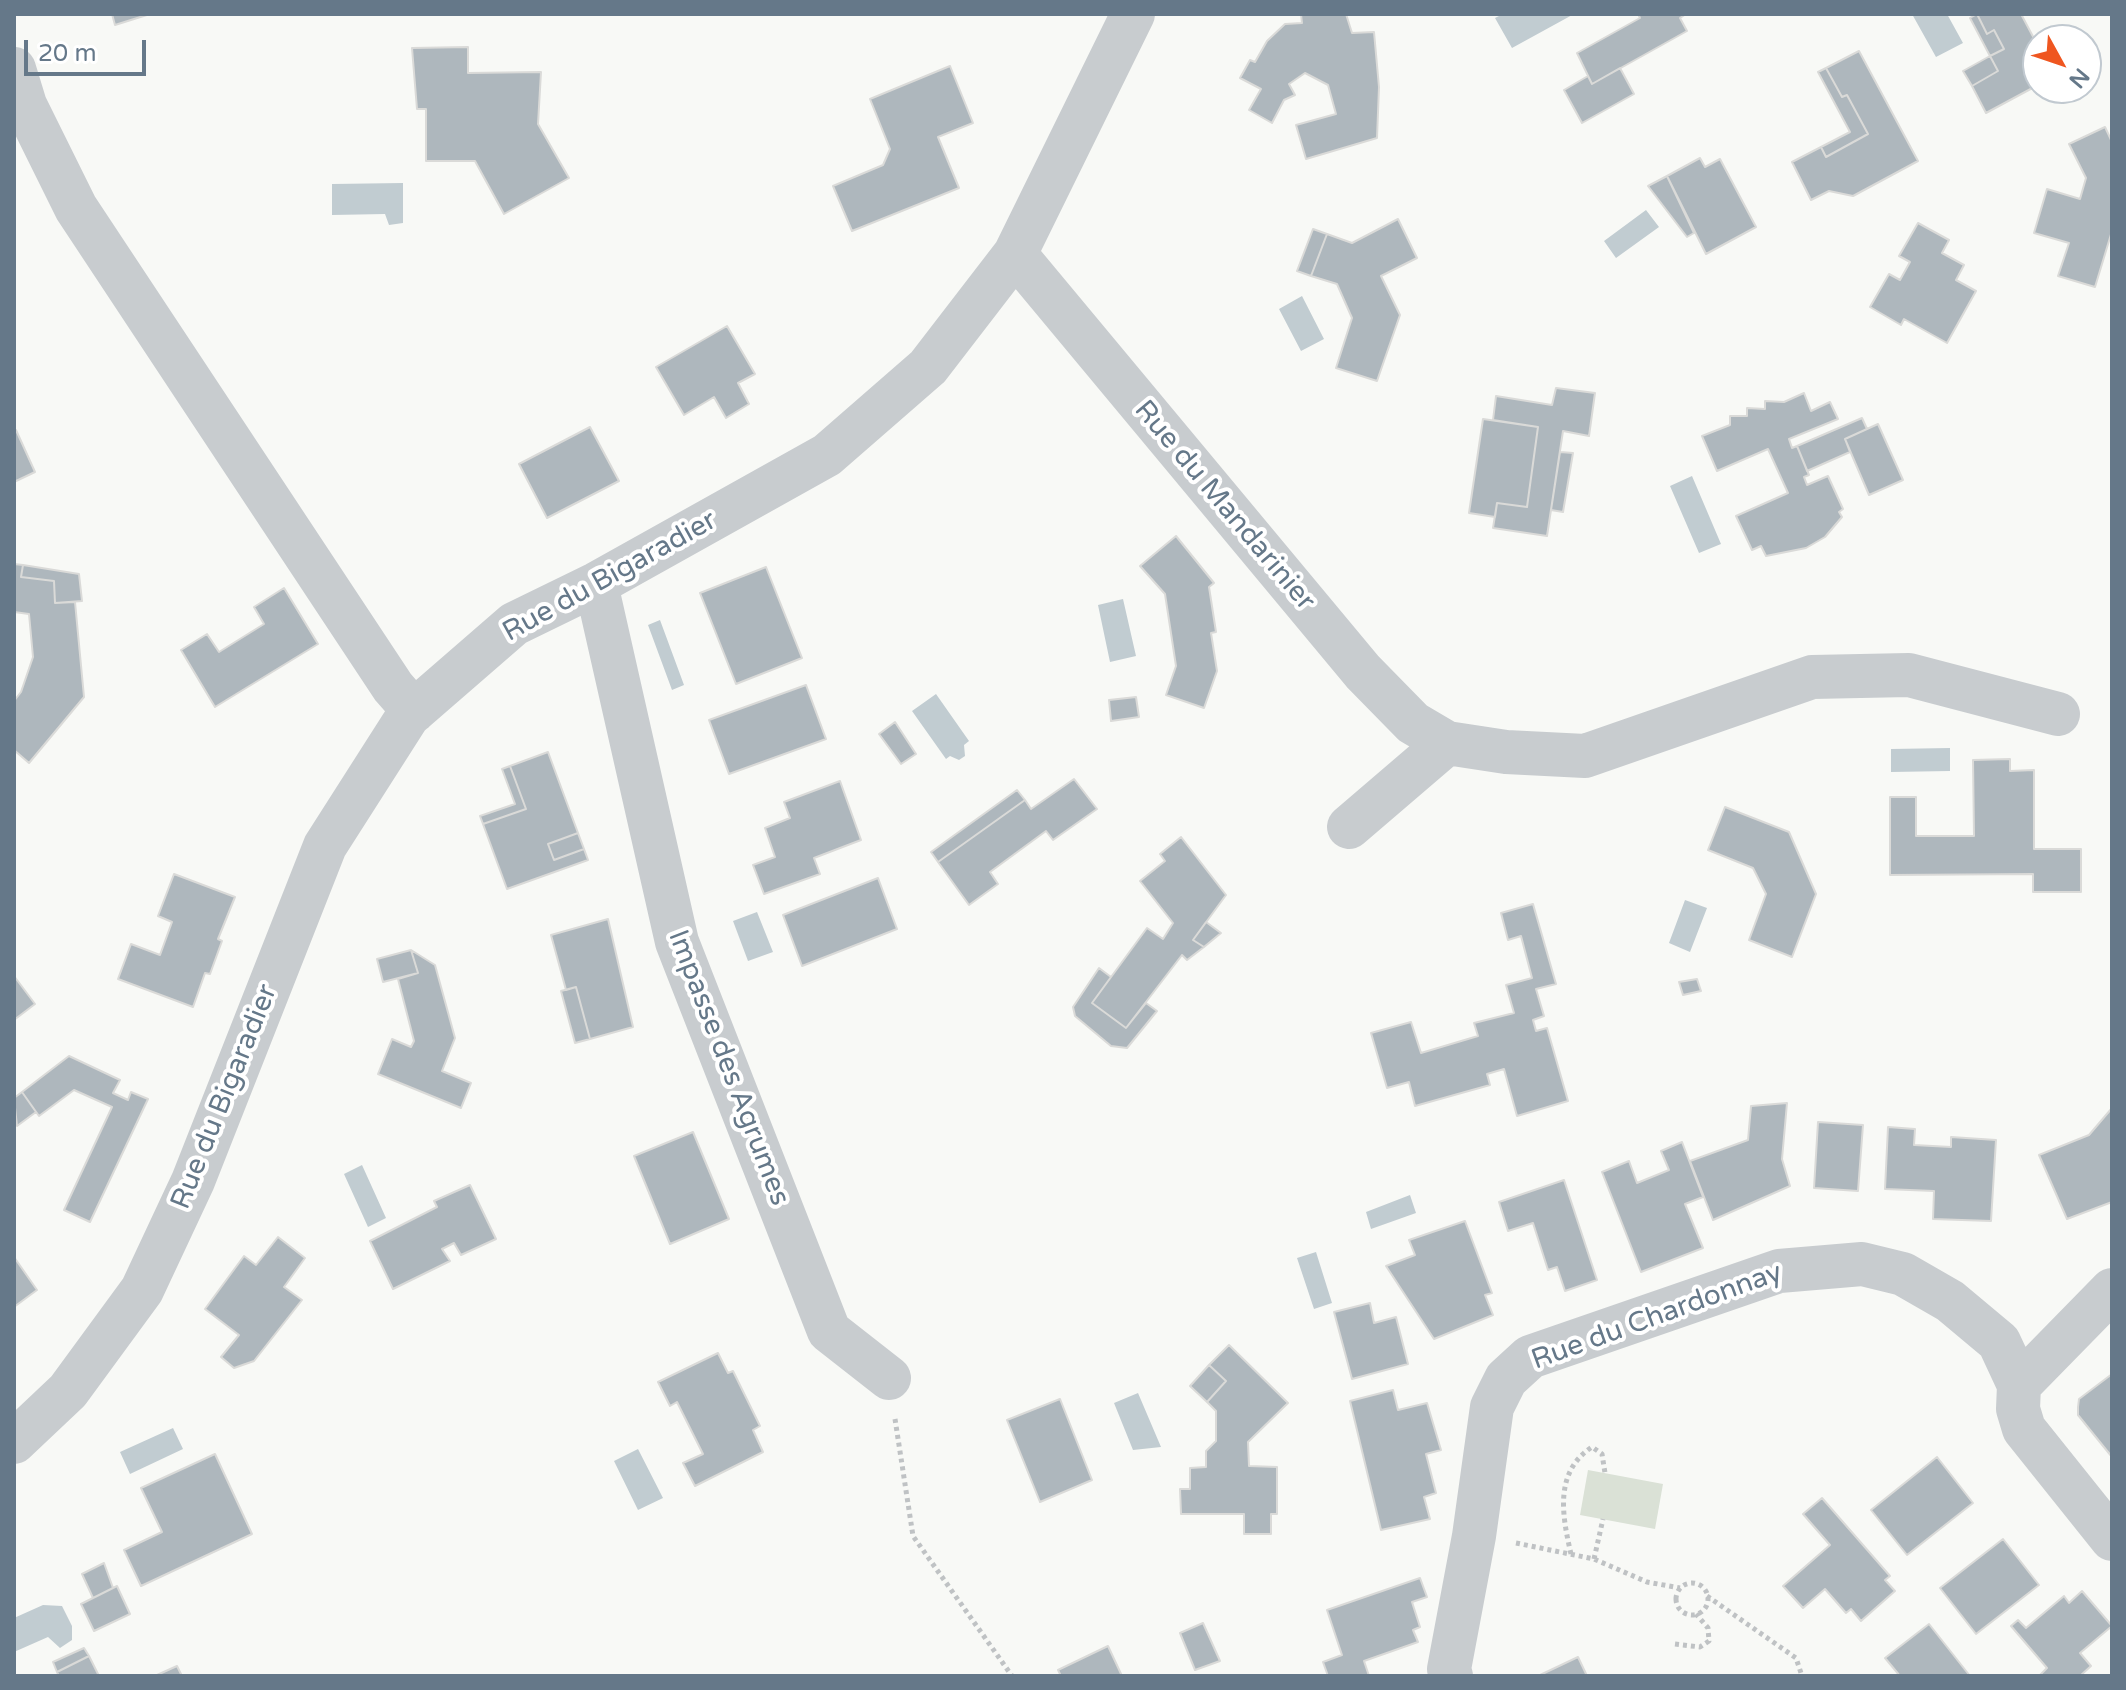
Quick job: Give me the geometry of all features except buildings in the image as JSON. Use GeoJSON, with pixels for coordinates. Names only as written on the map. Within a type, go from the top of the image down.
{"type":"FeatureCollection","features":[{"type":"Feature","properties":{"kind":"street","name":"Rue du Bigaradier"},"geometry":{"type":"LineString","coordinates":[[14,1442],[68,1391],[142,1290],[193,1181],[325,846],[414,711],[514,624],[596,584],[827,455],[928,367],[1015,254],[1133,14]]}},
{"type":"Feature","properties":{"kind":"street"},"geometry":{"type":"LineString","coordinates":[[14,69],[25,105],[76,208],[393,687],[414,711]]}},
{"type":"Feature","properties":{"kind":"street","name":"Rue du Mandarinier"},"geometry":{"type":"LineString","coordinates":[[1015,254],[1363,672],[1413,723],[1447,743],[1506,752],[1585,756],[1812,677],[1909,675],[2058,714]]}},
{"type":"Feature","properties":{"kind":"street","name":"Impasse des Agrumes"},"geometry":{"type":"LineString","coordinates":[[596,584],[677,942],[829,1331],[889,1378]]}},
{"type":"Feature","properties":{"kind":"street"},"geometry":{"type":"LineString","coordinates":[[1349,827],[1447,743]]}},
{"type":"Feature","properties":{"kind":"street","name":"Rue du Chardonnay"},"geometry":{"type":"LineString","coordinates":[[1451,1676],[1449,1669],[1474,1536],[1492,1407],[1506,1379],[1530,1357],[1779,1271],[1862,1264],[1903,1274],[1950,1301],[1999,1342],[2019,1385],[2018,1409],[2024,1429],[2112,1539]]}},
{"type":"Feature","properties":{"kind":"street"},"geometry":{"type":"LineString","coordinates":[[2019,1385],[2112,1290]]}},
{"type":"Feature","properties":{"kind":"path"},"geometry":{"type":"LineString","coordinates":[[889,1378],[913,1536],[1012,1676]]}},
{"type":"Feature","properties":{"kind":"path"},"geometry":{"type":"LineString","coordinates":[[1571,1554],[1563,1520],[1564,1483],[1579,1456],[1592,1447],[1602,1454],[1605,1473]]}},
{"type":"Feature","properties":{"kind":"path"},"geometry":{"type":"LineString","coordinates":[[1594,1559],[1603,1519]]}},
{"type":"Feature","properties":{"kind":"path"},"geometry":{"type":"LineString","coordinates":[[1474,1536],[1594,1559],[1647,1582],[1680,1588]]}},
{"type":"Feature","properties":{"kind":"path"},"geometry":{"type":"LineString","coordinates":[[1707,1596],[1704,1609],[1696,1614],[1686,1614],[1678,1607],[1676,1597],[1680,1588],[1689,1583],[1699,1583],[1707,1596],[1796,1658],[1802,1676]]}},
{"type":"Feature","properties":{"kind":"path"},"geometry":{"type":"LineString","coordinates":[[1675,1644],[1700,1647],[1709,1641],[1708,1628],[1696,1614]]}},
{"type":"Feature","properties":{"kind":"shaded area"},"geometry":{"type":"Polygon","coordinates":[[[1503,14],[1574,14],[1512,48],[1495,18],[1503,14]]]}},
{"type":"Feature","properties":{"kind":"shaded area"},"geometry":{"type":"Polygon","coordinates":[[[1912,14],[1947,14],[1963,43],[1936,57],[1912,14]]]}},
{"type":"Feature","properties":{"kind":"shaded area"},"geometry":{"type":"Polygon","coordinates":[[[403,183],[403,223],[389,225],[385,214],[332,215],[332,184],[403,183]]]}},
{"type":"Feature","properties":{"kind":"shaded area"},"geometry":{"type":"Polygon","coordinates":[[[1646,210],[1659,227],[1616,258],[1604,241],[1646,210]]]}},
{"type":"Feature","properties":{"kind":"shaded area"},"geometry":{"type":"Polygon","coordinates":[[[1302,296],[1324,339],[1301,351],[1279,309],[1302,296]]]}},
{"type":"Feature","properties":{"kind":"shaded area"},"geometry":{"type":"Polygon","coordinates":[[[1692,476],[1721,544],[1699,553],[1670,486],[1692,476]]]}},
{"type":"Feature","properties":{"kind":"shaded area"},"geometry":{"type":"Polygon","coordinates":[[[1123,599],[1136,656],[1110,662],[1098,605],[1123,599]]]}},
{"type":"Feature","properties":{"kind":"shaded area"},"geometry":{"type":"Polygon","coordinates":[[[660,620],[684,685],[672,690],[648,625],[660,620]]]}},
{"type":"Feature","properties":{"kind":"shaded area"},"geometry":{"type":"Polygon","coordinates":[[[936,694],[969,741],[964,745],[965,756],[959,760],[950,756],[946,759],[912,711],[936,694]]]}},
{"type":"Feature","properties":{"kind":"shaded area"},"geometry":{"type":"Polygon","coordinates":[[[1950,748],[1950,771],[1891,772],[1891,749],[1950,748]]]}},
{"type":"Feature","properties":{"kind":"shaded area"},"geometry":{"type":"Polygon","coordinates":[[[1685,900],[1707,908],[1690,952],[1669,943],[1685,900]]]}},
{"type":"Feature","properties":{"kind":"shaded area"},"geometry":{"type":"Polygon","coordinates":[[[757,912],[773,952],[748,961],[733,921],[757,912]]]}},
{"type":"Feature","properties":{"kind":"shaded area"},"geometry":{"type":"Polygon","coordinates":[[[362,1165],[386,1218],[368,1227],[344,1174],[362,1165]]]}},
{"type":"Feature","properties":{"kind":"shaded area"},"geometry":{"type":"Polygon","coordinates":[[[1410,1195],[1416,1213],[1371,1229],[1366,1212],[1410,1195]]]}},
{"type":"Feature","properties":{"kind":"shaded area"},"geometry":{"type":"Polygon","coordinates":[[[1316,1252],[1332,1303],[1314,1309],[1297,1258],[1316,1252]]]}},
{"type":"Feature","properties":{"kind":"shaded area"},"geometry":{"type":"Polygon","coordinates":[[[1138,1393],[1161,1447],[1133,1450],[1114,1403],[1138,1393]]]}},
{"type":"Feature","properties":{"kind":"shaded area"},"geometry":{"type":"Polygon","coordinates":[[[173,1428],[183,1449],[130,1474],[120,1452],[173,1428]]]}},
{"type":"Feature","properties":{"kind":"shaded area"},"geometry":{"type":"Polygon","coordinates":[[[638,1449],[663,1498],[638,1510],[614,1461],[638,1449]]]}},
{"type":"Feature","properties":{"kind":"shaded area"},"geometry":{"type":"Polygon","coordinates":[[[1588,1470],[1663,1484],[1655,1529],[1580,1515],[1588,1470]]]}},
{"type":"Feature","properties":{"kind":"shaded area"},"geometry":{"type":"Polygon","coordinates":[[[43,1605],[62,1606],[72,1626],[72,1640],[60,1648],[48,1637],[14,1652],[14,1618],[43,1605]]]}}]}
